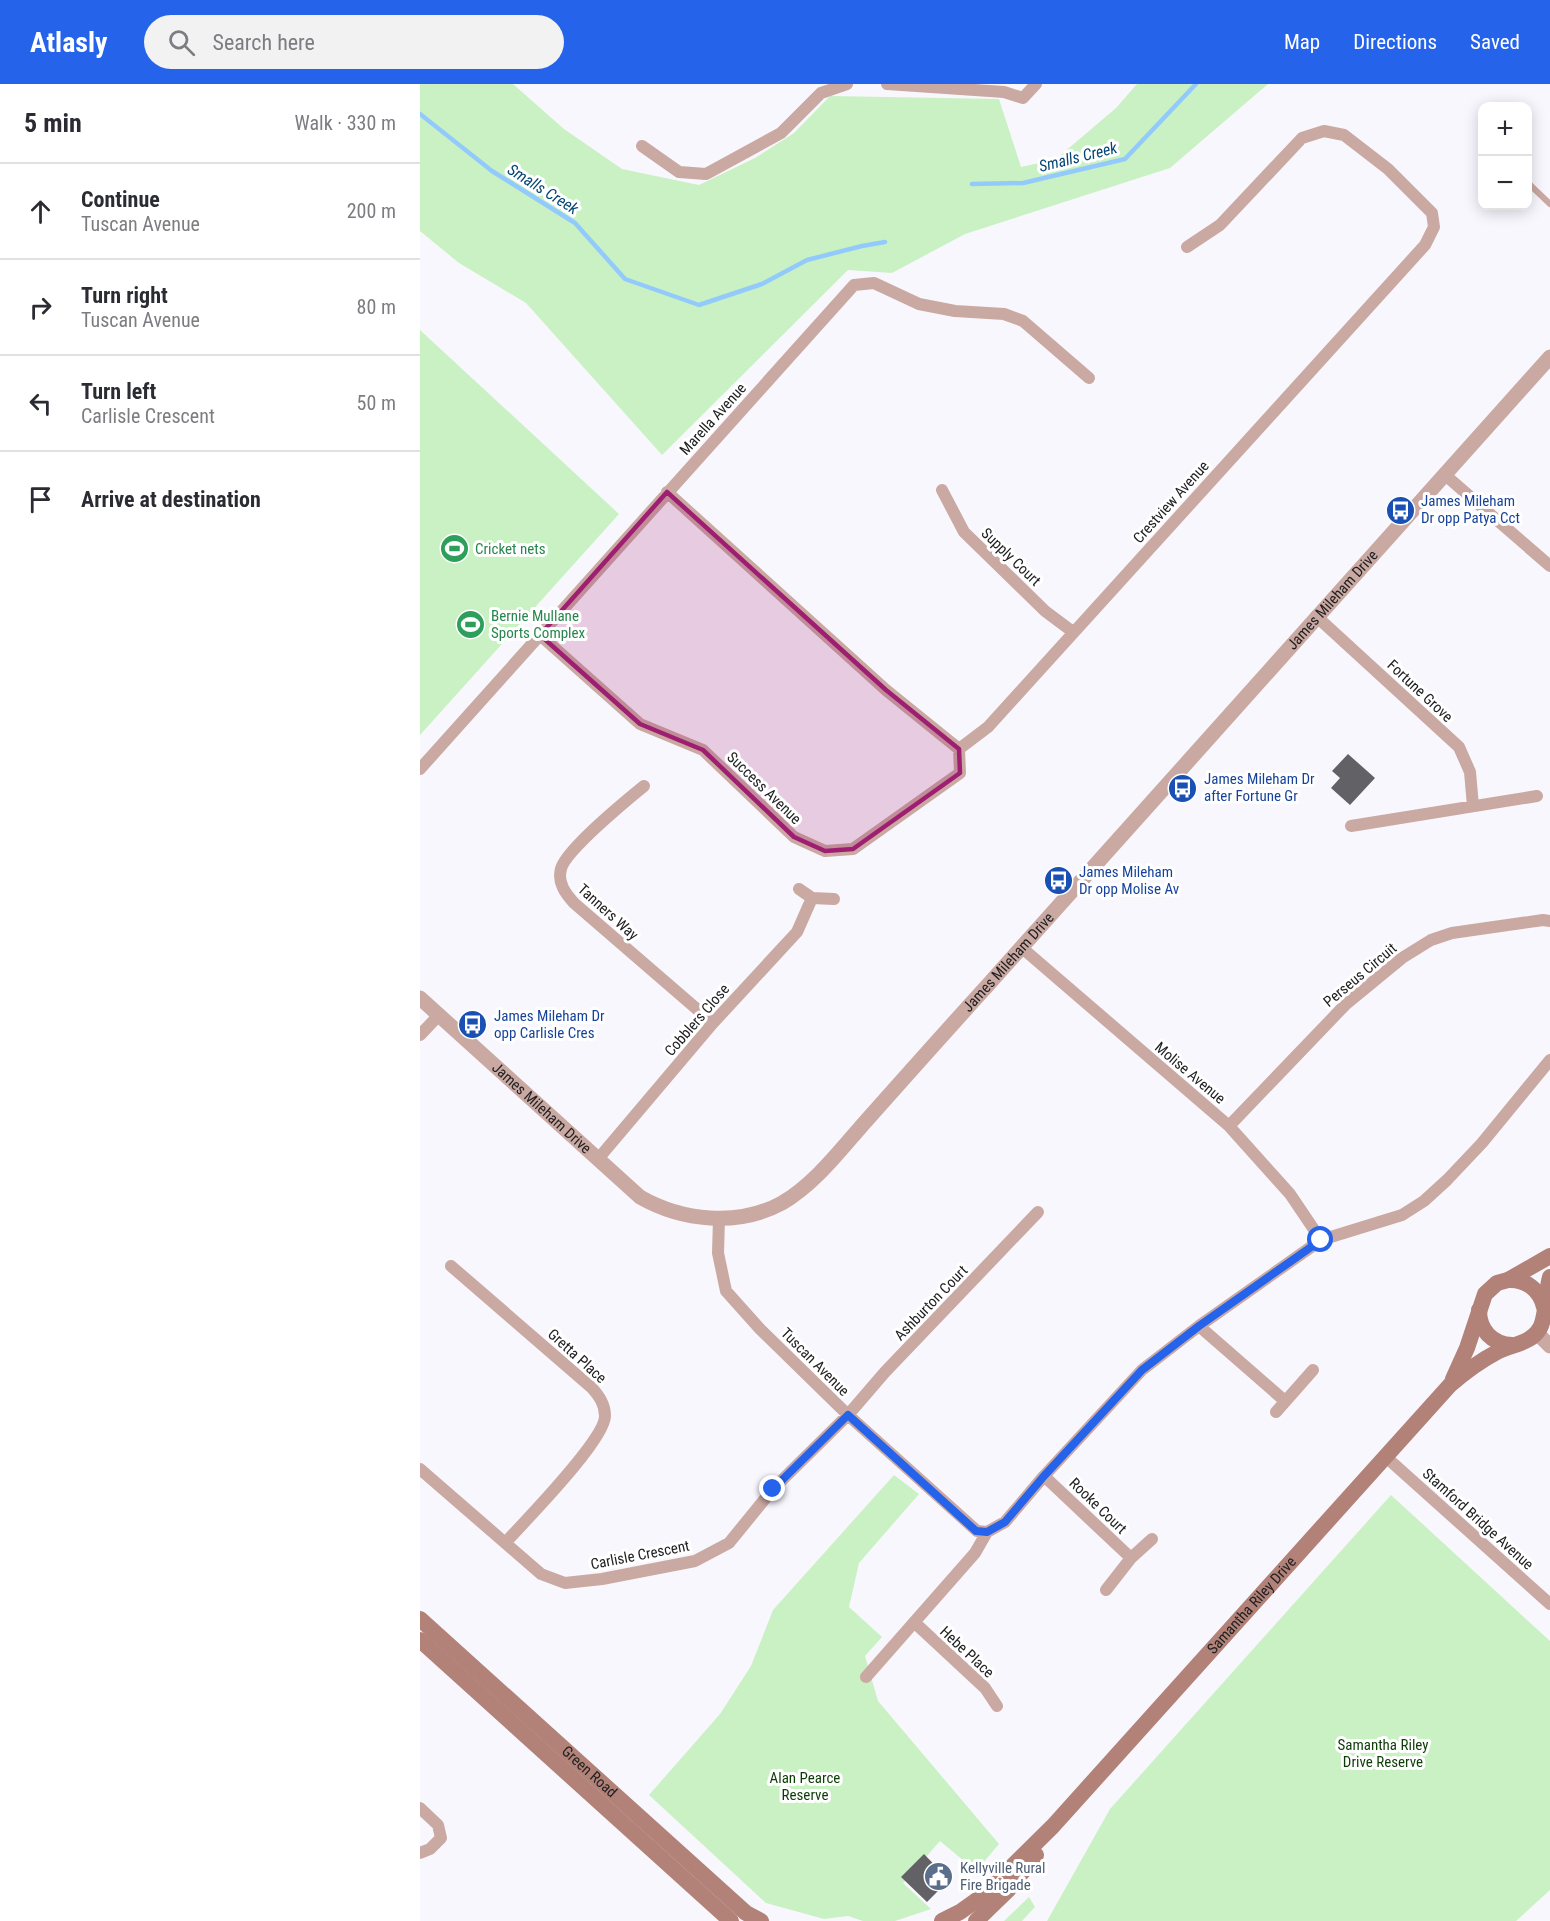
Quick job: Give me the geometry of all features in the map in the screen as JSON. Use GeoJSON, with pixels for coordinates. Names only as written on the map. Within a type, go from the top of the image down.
{"type":"FeatureCollection","features":[{"type":"Feature","properties":{"kind":"main road","name":"Samantha Riley Drive"},"geometry":{"type":"LineString","coordinates":[[1450,1385],[1467,1348],[1482,1299],[1488,1290],[1497,1283],[1508,1280],[1550,1256]]}},
{"type":"Feature","properties":{"kind":"main road"},"geometry":{"type":"LineString","coordinates":[[1537,1333],[1542,1323],[1550,1277]]}},
{"type":"Feature","properties":{"kind":"main road"},"geometry":{"type":"LineString","coordinates":[[1508,1280],[1529,1285],[1540,1297],[1544,1307]]}},
{"type":"Feature","properties":{"kind":"main road"},"geometry":{"type":"LineString","coordinates":[[1479,1310],[1482,1326],[1488,1335],[1496,1341],[1512,1345]]}},
{"type":"Feature","properties":{"kind":"main road","name":"Samantha Riley Drive"},"geometry":{"type":"LineString","coordinates":[[942,1921],[981,1897],[1053,1826],[1450,1385],[1481,1361],[1512,1345],[1523,1343],[1537,1333]]}},
{"type":"Feature","properties":{"kind":"main road","name":"Green Road"},"geometry":{"type":"LineString","coordinates":[[420,1619],[746,1913],[761,1921]]}},
{"type":"Feature","properties":{"kind":"main road","name":"Green Road"},"geometry":{"type":"LineString","coordinates":[[420,1640],[731,1921]]}},
{"type":"Feature","properties":{"kind":"main road","name":"Samantha Riley Drive"},"geometry":{"type":"LineString","coordinates":[[976,1921],[1023,1872],[1039,1851],[1053,1826]]}},
{"type":"Feature","properties":{"kind":"street"},"geometry":{"type":"LineString","coordinates":[[642,146],[679,172],[706,174],[781,133],[821,93],[847,84]]}},
{"type":"Feature","properties":{"kind":"street"},"geometry":{"type":"LineString","coordinates":[[887,84],[1004,92],[1023,98],[1036,84]]}},
{"type":"Feature","properties":{"kind":"street","name":"Crestview Avenue"},"geometry":{"type":"LineString","coordinates":[[959,749],[988,727],[1425,245],[1434,227],[1432,213],[1388,169],[1344,135],[1324,131],[1302,138],[1220,225],[1187,247]]}},
{"type":"Feature","properties":{"kind":"street","name":"Marella Avenue"},"geometry":{"type":"LineString","coordinates":[[420,770],[854,285],[874,283],[919,304],[955,311],[1004,314],[1023,321],[1089,378]]}},
{"type":"Feature","properties":{"kind":"street","name":"James Mileham Drive"},"geometry":{"type":"LineString","coordinates":[[420,998],[628,1187],[652,1204],[682,1214],[719,1218],[770,1209],[804,1187],[1550,357]]}},
{"type":"Feature","properties":{"kind":"street"},"geometry":{"type":"LineString","coordinates":[[1444,474],[1550,566]]}},
{"type":"Feature","properties":{"kind":"street","name":"Supply Court"},"geometry":{"type":"LineString","coordinates":[[942,490],[964,532],[1045,611],[1073,632]]}},
{"type":"Feature","properties":{"kind":"street"},"geometry":{"type":"LineString","coordinates":[[667,492],[886,690],[959,749]]}},
{"type":"Feature","properties":{"kind":"street","name":"Fortune Grove"},"geometry":{"type":"LineString","coordinates":[[1316,616],[1459,747],[1470,772],[1473,806]]}},
{"type":"Feature","properties":{"kind":"street","name":"Success Avenue"},"geometry":{"type":"LineString","coordinates":[[540,635],[640,724],[703,750],[794,837],[825,851],[853,849],[960,773],[959,749]]}},
{"type":"Feature","properties":{"kind":"street","name":"Tanners Way"},"geometry":{"type":"LineString","coordinates":[[645,786],[610,814],[567,858],[561,868],[560,879],[564,891],[574,903],[713,1023]]}},
{"type":"Feature","properties":{"kind":"street"},"geometry":{"type":"LineString","coordinates":[[1351,826],[1537,796]]}},
{"type":"Feature","properties":{"kind":"street"},"geometry":{"type":"LineString","coordinates":[[799,889],[812,898],[834,899]]}},
{"type":"Feature","properties":{"kind":"street","name":"Cobblers Close"},"geometry":{"type":"LineString","coordinates":[[597,1159],[713,1023],[797,932],[812,898]]}},
{"type":"Feature","properties":{"kind":"street","name":"Perseus Circuit"},"geometry":{"type":"LineString","coordinates":[[1229,1126],[1346,1004],[1401,958],[1431,940],[1452,933],[1543,920],[1550,921]]}},
{"type":"Feature","properties":{"kind":"street","name":"Molise Avenue"},"geometry":{"type":"LineString","coordinates":[[1021,947],[1229,1126],[1290,1194],[1321,1240]]}},
{"type":"Feature","properties":{"kind":"street"},"geometry":{"type":"LineString","coordinates":[[420,1035],[439,1016]]}},
{"type":"Feature","properties":{"kind":"street"},"geometry":{"type":"LineString","coordinates":[[866,1677],[975,1553],[987,1532],[1005,1522],[1044,1476],[1142,1370],[1199,1326],[1321,1240],[1402,1215],[1424,1201],[1448,1180],[1482,1143],[1550,1060]]}},
{"type":"Feature","properties":{"kind":"street","name":"Ashburton Court"},"geometry":{"type":"LineString","coordinates":[[848,1415],[885,1372],[1038,1212]]}},
{"type":"Feature","properties":{"kind":"street","name":"Tuscan Avenue"},"geometry":{"type":"LineString","coordinates":[[719,1218],[718,1254],[726,1291],[760,1329],[848,1415],[976,1531],[987,1532]]}},
{"type":"Feature","properties":{"kind":"street","name":"Gretta Place"},"geometry":{"type":"LineString","coordinates":[[451,1266],[592,1388],[601,1398],[606,1418],[590,1449],[506,1542]]}},
{"type":"Feature","properties":{"kind":"street"},"geometry":{"type":"LineString","coordinates":[[1199,1326],[1285,1401]]}},
{"type":"Feature","properties":{"kind":"street"},"geometry":{"type":"LineString","coordinates":[[1537,1333],[1550,1346]]}},
{"type":"Feature","properties":{"kind":"street"},"geometry":{"type":"LineString","coordinates":[[1276,1412],[1313,1370]]}},
{"type":"Feature","properties":{"kind":"street","name":"Carlisle Crescent"},"geometry":{"type":"LineString","coordinates":[[420,1469],[541,1574],[565,1583],[602,1579],[695,1561],[729,1543],[773,1489],[848,1415]]}},
{"type":"Feature","properties":{"kind":"street","name":"Stamford Bridge Avenue"},"geometry":{"type":"LineString","coordinates":[[1386,1457],[1550,1605]]}},
{"type":"Feature","properties":{"kind":"street","name":"Rooke Court"},"geometry":{"type":"LineString","coordinates":[[1044,1476],[1131,1558]]}},
{"type":"Feature","properties":{"kind":"street"},"geometry":{"type":"LineString","coordinates":[[1106,1590],[1131,1558],[1152,1539]]}},
{"type":"Feature","properties":{"kind":"street","name":"Hebe Place"},"geometry":{"type":"LineString","coordinates":[[914,1622],[985,1688],[997,1706]]}},
{"type":"Feature","properties":{"kind":"street"},"geometry":{"type":"LineString","coordinates":[[420,1808],[438,1825],[441,1838],[430,1849],[420,1853]]}},
{"type":"Feature","properties":{"kind":"lane"},"geometry":{"type":"LineString","coordinates":[[1532,188],[1550,204]]}},
{"type":"Feature","properties":{"kind":"highlighted area"},"geometry":{"type":"Polygon","coordinates":[[[667,492],[886,690],[959,749],[960,773],[853,849],[825,851],[794,837],[703,750],[640,724],[540,635],[667,492]]]}},
{"type":"Feature","properties":{"kind":"green space"},"geometry":{"type":"Polygon","coordinates":[[[420,84],[513,84],[564,129],[622,169],[699,185],[755,158],[794,133],[830,96],[999,99],[1021,167],[1056,159],[1116,108],[1137,84],[1268,84],[1170,168],[965,234],[892,273],[848,270],[662,455],[526,303],[459,263],[420,231],[420,84]]]}},
{"type":"Feature","properties":{"kind":"green space","name":"Bernie Mullane Sports Complex"},"geometry":{"type":"Polygon","coordinates":[[[420,330],[619,514],[420,735],[420,330]]]}},
{"type":"Feature","properties":{"kind":"green space","name":"Alan Pearce Reserve"},"geometry":{"type":"Polygon","coordinates":[[[894,1475],[919,1494],[859,1563],[849,1607],[882,1637],[865,1656],[878,1701],[999,1844],[976,1871],[940,1841],[903,1883],[931,1909],[895,1921],[863,1921],[848,1916],[824,1919],[766,1903],[649,1795],[720,1714],[751,1666],[773,1610],[894,1475]]]}},
{"type":"Feature","properties":{"kind":"green space","name":"Samantha Riley Drive Reserve"},"geometry":{"type":"Polygon","coordinates":[[[1391,1495],[1550,1641],[1550,1890],[1516,1921],[1047,1921],[1110,1809],[1391,1495]]]}},
{"type":"Feature","properties":{"kind":"green space"},"geometry":{"type":"Polygon","coordinates":[[[1029,1897],[1035,1907],[1022,1921],[1004,1921],[1029,1897]]]}},
{"type":"Feature","properties":{"kind":"building"},"geometry":{"type":"Polygon","coordinates":[[[1348,754],[1375,778],[1350,805],[1331,788],[1340,778],[1332,771],[1348,754]]]}},
{"type":"Feature","properties":{"kind":"building"},"geometry":{"type":"Polygon","coordinates":[[[924,1854],[949,1880],[927,1902],[901,1877],[924,1854]]]}},
{"type":"Feature","properties":{"kind":"waterway","name":"Smalls Creek"},"geometry":{"type":"LineString","coordinates":[[972,184],[1023,183],[1125,159],[1196,84]]}},
{"type":"Feature","properties":{"kind":"waterway","name":"Smalls Creek"},"geometry":{"type":"LineString","coordinates":[[420,114],[492,171],[575,223],[625,279],[699,305],[762,284],[807,260],[885,242]]}},
{"type":"Feature","properties":{"kind":"place","name":"James Mileham Dr opp Patya Cct"},"geometry":{"type":"Point","coordinates":[1400,510]}},
{"type":"Feature","properties":{"kind":"place","name":"Cricket nets"},"geometry":{"type":"Point","coordinates":[454,549]}},
{"type":"Feature","properties":{"kind":"place","name":"Bernie Mullane Sports Complex"},"geometry":{"type":"Point","coordinates":[470,625]}},
{"type":"Feature","properties":{"kind":"place","name":"James Mileham Dr after Fortune Gr"},"geometry":{"type":"Point","coordinates":[1183,788]}},
{"type":"Feature","properties":{"kind":"place","name":"James Mileham Dr opp Molise Av"},"geometry":{"type":"Point","coordinates":[1058,881]}},
{"type":"Feature","properties":{"kind":"place","name":"James Mileham Dr opp Carlisle Cres"},"geometry":{"type":"Point","coordinates":[473,1025]}},
{"type":"Feature","properties":{"kind":"place","name":"Kellyville Rural Fire Brigade"},"geometry":{"type":"Point","coordinates":[939,1877]}},
{"type":"Feature","properties":{"kind":"route"},"geometry":{"type":"LineString","coordinates":[[773,1489],[848,1415],[976,1531],[987,1532],[1005,1522],[1044,1476],[1142,1370],[1182,1338],[1321,1240]]}}]}
